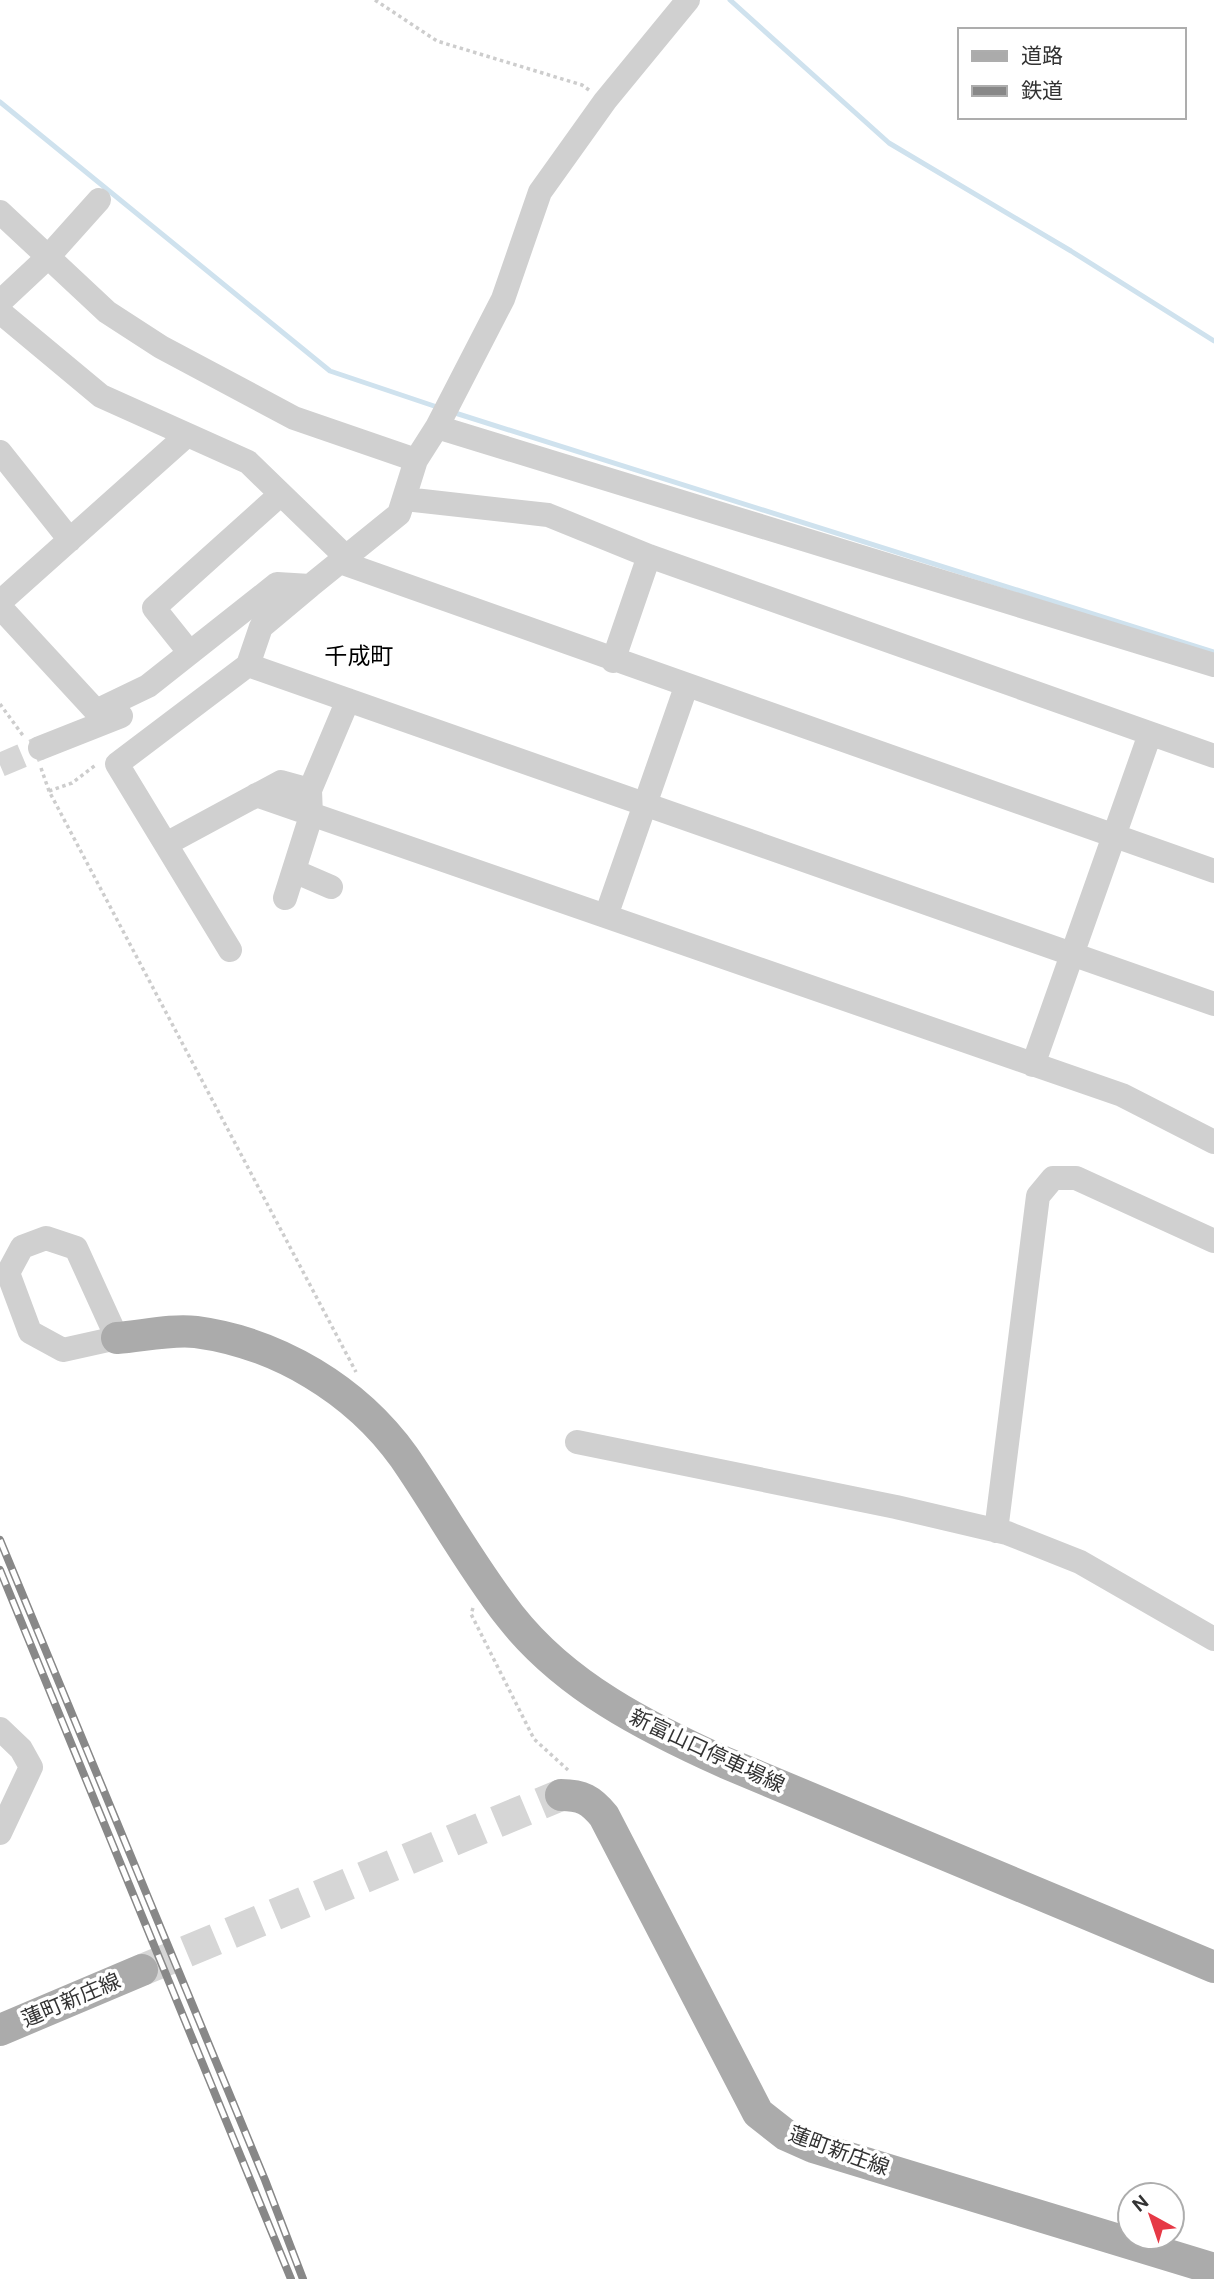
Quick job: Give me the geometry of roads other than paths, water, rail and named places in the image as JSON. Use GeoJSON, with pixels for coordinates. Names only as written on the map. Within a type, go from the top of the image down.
{"type":"FeatureCollection","features":[{"type":"Feature","properties":{"kind":"main road","name":"新富山口停車場線"},"geometry":{"type":"LineString","coordinates":[[117,1338],[194,1332],[239,1342],[282,1356],[326,1381],[361,1408],[403,1456],[443,1520],[511,1617],[559,1665],[610,1706],[662,1734],[726,1763],[1214,1967]]}},
{"type":"Feature","properties":{"kind":"main road","name":"蓮町新庄線"},"geometry":{"type":"LineString","coordinates":[[561,1795],[578,1795],[591,1800],[604,1816],[758,2113],[786,2134],[813,2147],[1214,2269]]}},
{"type":"Feature","properties":{"kind":"main road","name":"蓮町新庄線"},"geometry":{"type":"LineString","coordinates":[[0,2030],[142,1970]]}},
{"type":"Feature","properties":{"kind":"street"},"geometry":{"type":"LineString","coordinates":[[36,751],[147,705],[343,560],[399,514],[416,460],[438,427],[503,299],[540,192],[605,101],[688,0]]}},
{"type":"Feature","properties":{"kind":"street"},"geometry":{"type":"LineString","coordinates":[[0,302],[47,258],[99,200]]}},
{"type":"Feature","properties":{"kind":"street"},"geometry":{"type":"LineString","coordinates":[[0,212],[107,312],[208,373],[294,418],[416,460]]}},
{"type":"Feature","properties":{"kind":"street"},"geometry":{"type":"LineString","coordinates":[[0,312],[101,396],[186,436],[248,461],[343,560],[612,661],[1214,871]]}},
{"type":"Feature","properties":{"kind":"street"},"geometry":{"type":"LineString","coordinates":[[438,427],[1214,665]]}},
{"type":"Feature","properties":{"kind":"street"},"geometry":{"type":"LineString","coordinates":[[186,436],[0,604],[96,711],[148,686],[277,584],[305,586]]}},
{"type":"Feature","properties":{"kind":"street"},"geometry":{"type":"LineString","coordinates":[[0,453],[70,540]]}},
{"type":"Feature","properties":{"kind":"street"},"geometry":{"type":"LineString","coordinates":[[190,653],[153,608],[281,494]]}},
{"type":"Feature","properties":{"kind":"street"},"geometry":{"type":"LineString","coordinates":[[405,499],[548,515],[649,556],[1214,756]]}},
{"type":"Feature","properties":{"kind":"street"},"geometry":{"type":"LineString","coordinates":[[612,661],[649,556]]}},
{"type":"Feature","properties":{"kind":"street"},"geometry":{"type":"LineString","coordinates":[[230,950],[117,764],[248,665],[261,627],[305,586]]}},
{"type":"Feature","properties":{"kind":"street"},"geometry":{"type":"LineString","coordinates":[[248,665],[1073,952],[1214,1004]]}},
{"type":"Feature","properties":{"kind":"street"},"geometry":{"type":"LineString","coordinates":[[606,916],[686,687]]}},
{"type":"Feature","properties":{"kind":"street"},"geometry":{"type":"LineString","coordinates":[[285,898],[311,816],[310,790],[348,700]]}},
{"type":"Feature","properties":{"kind":"street"},"geometry":{"type":"LineString","coordinates":[[1033,1065],[1150,734]]}},
{"type":"Feature","properties":{"kind":"street"},"geometry":{"type":"LineString","coordinates":[[166,844],[281,782],[310,790]]}},
{"type":"Feature","properties":{"kind":"street"},"geometry":{"type":"LineString","coordinates":[[256,795],[1122,1095],[1214,1142]]}},
{"type":"Feature","properties":{"kind":"street"},"geometry":{"type":"LineString","coordinates":[[294,871],[331,887]]}},
{"type":"Feature","properties":{"kind":"street"},"geometry":{"type":"LineString","coordinates":[[996,1531],[1038,1196],[1053,1178],[1076,1178],[1214,1241]]}},
{"type":"Feature","properties":{"kind":"street"},"geometry":{"type":"LineString","coordinates":[[46,1238],[76,1248],[117,1338],[63,1350],[30,1332],[8,1273],[22,1247],[46,1238]]}},
{"type":"Feature","properties":{"kind":"street"},"geometry":{"type":"LineString","coordinates":[[577,1443],[895,1507],[996,1531],[1080,1562],[1214,1639]]}},
{"type":"Feature","properties":{"kind":"street"},"geometry":{"type":"LineString","coordinates":[[0,1728],[22,1749],[32,1767],[0,1833]]}},
{"type":"Feature","properties":{"kind":"waterway"},"geometry":{"type":"LineString","coordinates":[[730,0],[889,143],[1071,251],[1214,341]]}},
{"type":"Feature","properties":{"kind":"waterway"},"geometry":{"type":"LineString","coordinates":[[0,102],[330,371],[440,408]]}},
{"type":"Feature","properties":{"kind":"waterway"},"geometry":{"type":"LineString","coordinates":[[452,412],[1214,652]]}},
{"type":"Feature","properties":{"kind":"tunnel"},"geometry":{"type":"LineString","coordinates":[[0,765],[40,748]]}},
{"type":"Feature","properties":{"kind":"tunnel"},"geometry":{"type":"LineString","coordinates":[[142,1970],[561,1795]]}},
{"type":"Feature","properties":{"kind":"railway"},"geometry":{"type":"LineString","coordinates":[[0,1540],[265,2180],[303,2279]]}},
{"type":"Feature","properties":{"kind":"railway"},"geometry":{"type":"LineString","coordinates":[[0,1570],[291,2279]]}},
{"type":"Feature","properties":{"kind":"district","name":"千成町"},"geometry":{"type":"Point","coordinates":[359,656]}}]}
